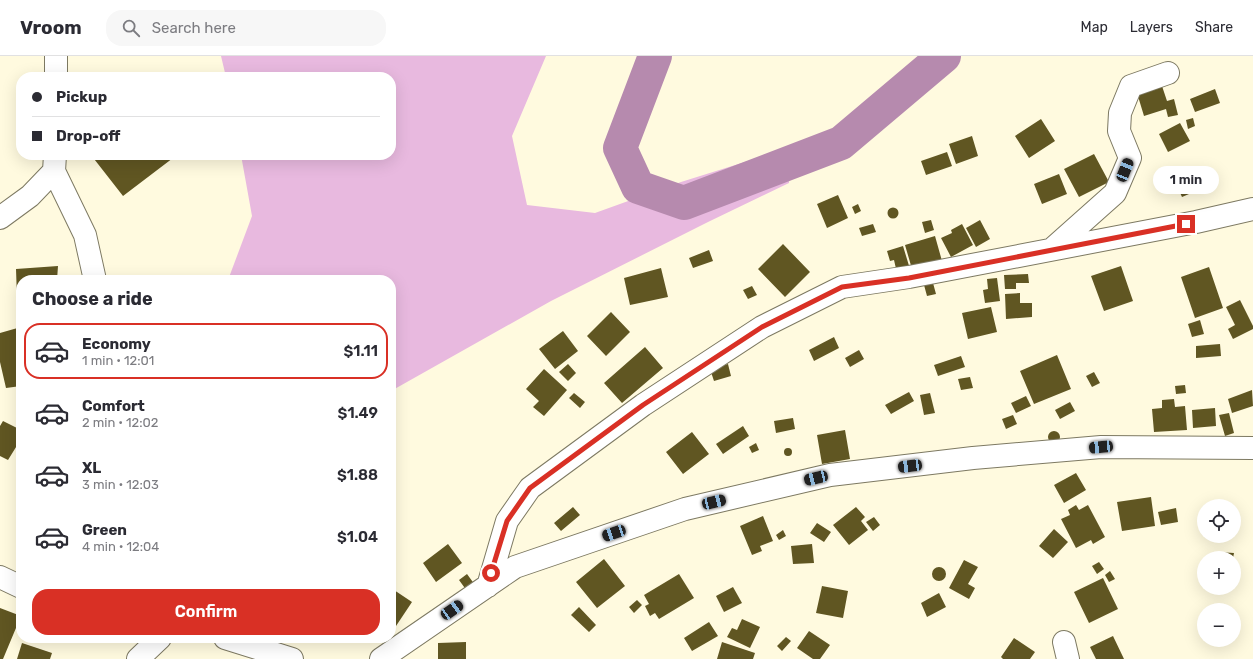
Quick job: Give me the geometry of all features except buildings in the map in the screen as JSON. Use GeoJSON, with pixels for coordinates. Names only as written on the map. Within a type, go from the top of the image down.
{"type":"FeatureCollection","features":[{"type":"Feature","properties":{"kind":"street"},"geometry":{"type":"LineString","coordinates":[[56,56],[56,72]]}},
{"type":"Feature","properties":{"kind":"street"},"geometry":{"type":"LineString","coordinates":[[1050,250],[1115,193],[1130,158],[1119,130],[1120,113],[1131,86],[1168,73]]}},
{"type":"Feature","properties":{"kind":"street"},"geometry":{"type":"LineString","coordinates":[[0,218],[30,196],[54,163]]}},
{"type":"Feature","properties":{"kind":"street"},"geometry":{"type":"LineString","coordinates":[[54,163],[85,235],[94,275]]}},
{"type":"Feature","properties":{"kind":"street"},"geometry":{"type":"LineString","coordinates":[[488,586],[507,521],[530,488],[643,405],[762,327],[842,287],[909,278],[1196,222],[1253,209]]}},
{"type":"Feature","properties":{"kind":"street"},"geometry":{"type":"LineString","coordinates":[[381,659],[515,567],[685,509],[830,475],[973,458],[1101,447],[1253,448]]}},
{"type":"Feature","properties":{"kind":"street"},"geometry":{"type":"LineString","coordinates":[[0,577],[16,585]]}},
{"type":"Feature","properties":{"kind":"street"},"geometry":{"type":"LineString","coordinates":[[138,659],[155,643]]}},
{"type":"Feature","properties":{"kind":"street"},"geometry":{"type":"LineString","coordinates":[[240,643],[292,659]]}},
{"type":"Feature","properties":{"kind":"shaded area"},"geometry":{"type":"Polygon","coordinates":[[[221,56],[546,56],[512,136],[527,205],[595,213],[681,182],[790,148],[789,183],[551,301],[396,388],[396,275],[230,275],[252,216],[242,160],[396,160],[396,72],[225,72],[221,56]]]}},
{"type":"Feature","properties":{"kind":"waterway"},"geometry":{"type":"LineString","coordinates":[[655,56],[620,148],[638,187],[684,203],[841,143],[944,56]]}},
{"type":"Feature","properties":{"kind":"route"},"geometry":{"type":"LineString","coordinates":[[491,573],[507,521],[530,488],[643,405],[762,327],[842,287],[909,278],[1186,224]]}}]}
